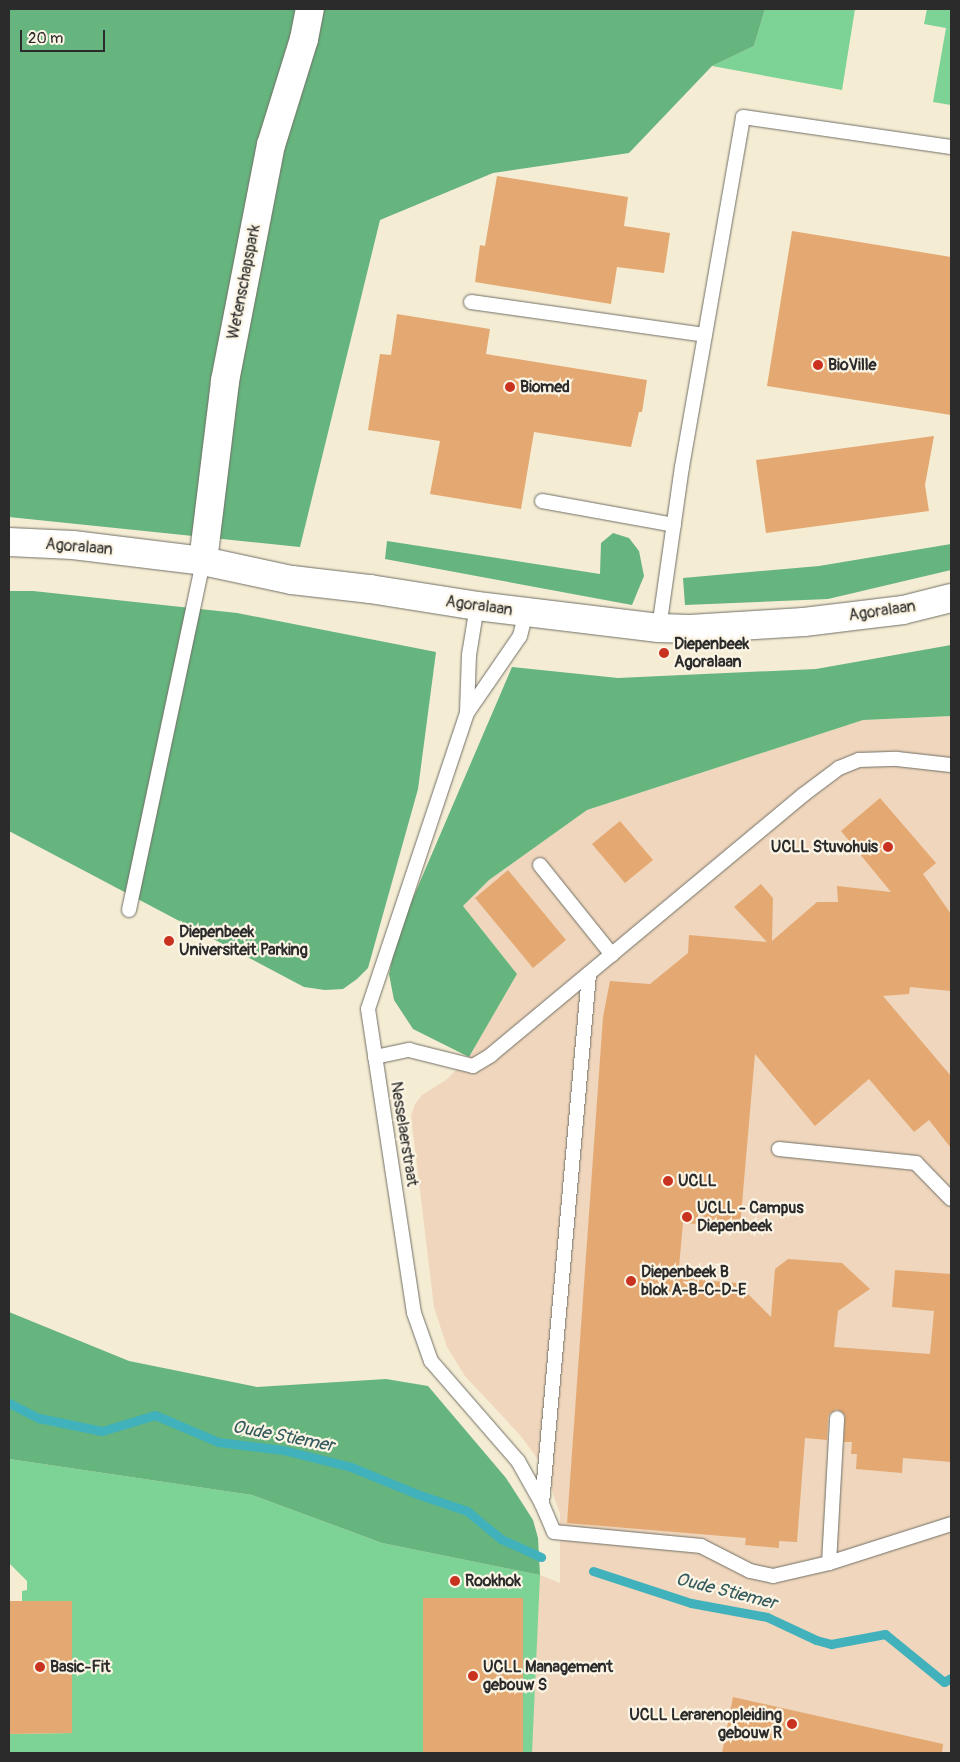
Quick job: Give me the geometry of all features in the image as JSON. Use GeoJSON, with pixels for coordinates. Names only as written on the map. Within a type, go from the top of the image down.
{"type":"FeatureCollection","features":[{"type":"Feature","properties":{"kind":"street","name":"Wetenschapspark"},"geometry":{"type":"LineString","coordinates":[[203,561],[225,381],[271,145],[304,39],[310,9]]}},
{"type":"Feature","properties":{"kind":"street","name":"Agoralaan"},"geometry":{"type":"LineString","coordinates":[[9,542],[73,545],[203,561],[292,580],[370,589],[477,606],[659,628],[804,622],[903,610],[951,598]]}},
{"type":"Feature","properties":{"kind":"lane"},"geometry":{"type":"LineString","coordinates":[[659,628],[682,467],[743,117],[951,147]]}},
{"type":"Feature","properties":{"kind":"lane"},"geometry":{"type":"LineString","coordinates":[[471,302],[705,335]]}},
{"type":"Feature","properties":{"kind":"lane"},"geometry":{"type":"LineString","coordinates":[[542,501],[674,525]]}},
{"type":"Feature","properties":{"kind":"lane"},"geometry":{"type":"LineString","coordinates":[[129,910],[203,561]]}},
{"type":"Feature","properties":{"kind":"lane","name":"Nesselaerstraat"},"geometry":{"type":"LineString","coordinates":[[467,713],[468,655],[477,606]]}},
{"type":"Feature","properties":{"kind":"lane","name":"Nesselaerstraat"},"geometry":{"type":"LineString","coordinates":[[526,612],[520,636],[467,713],[368,1009],[414,1313],[431,1360],[518,1461],[542,1504],[554,1532],[701,1546],[761,1575],[784,1575],[829,1563]]}},
{"type":"Feature","properties":{"kind":"lane"},"geometry":{"type":"LineString","coordinates":[[375,1058],[409,1050],[474,1066],[491,1055],[803,795],[839,768],[858,760],[897,759],[951,765]]}},
{"type":"Feature","properties":{"kind":"lane"},"geometry":{"type":"LineString","coordinates":[[540,864],[612,955]]}},
{"type":"Feature","properties":{"kind":"lane"},"geometry":{"type":"LineString","coordinates":[[542,1504],[589,974]]}},
{"type":"Feature","properties":{"kind":"lane"},"geometry":{"type":"LineString","coordinates":[[779,1150],[916,1163],[951,1199]]}},
{"type":"Feature","properties":{"kind":"lane"},"geometry":{"type":"LineString","coordinates":[[837,1418],[829,1563],[951,1524]]}},
{"type":"Feature","properties":{"kind":"shaded area","name":"UCLL - Campus Diepenbeek"},"geometry":{"type":"Polygon","coordinates":[[[951,716],[951,1753],[388,1753],[382,1543],[540,1575],[560,1583],[560,1514],[550,1485],[537,1458],[520,1435],[465,1376],[447,1347],[434,1307],[411,1116],[415,1104],[422,1095],[446,1080],[469,1057],[517,974],[463,906],[489,880],[587,810],[863,720],[951,716]]]}},
{"type":"Feature","properties":{"kind":"green space"},"geometry":{"type":"Polygon","coordinates":[[[9,9],[765,9],[754,46],[712,66],[629,153],[493,173],[380,220],[300,547],[9,517],[9,9]]]}},
{"type":"Feature","properties":{"kind":"green space"},"geometry":{"type":"Polygon","coordinates":[[[765,9],[855,9],[842,90],[712,66],[754,46],[765,9]]]}},
{"type":"Feature","properties":{"kind":"green space"},"geometry":{"type":"Polygon","coordinates":[[[927,9],[951,9],[951,105],[933,102],[946,28],[924,24],[927,9]]]}},
{"type":"Feature","properties":{"kind":"green space"},"geometry":{"type":"Polygon","coordinates":[[[613,533],[629,538],[639,551],[644,576],[632,605],[385,559],[387,541],[600,574],[601,543],[613,533]]]}},
{"type":"Feature","properties":{"kind":"green space"},"geometry":{"type":"Polygon","coordinates":[[[951,544],[951,570],[828,599],[685,605],[683,578],[819,566],[951,544]]]}},
{"type":"Feature","properties":{"kind":"green space"},"geometry":{"type":"Polygon","coordinates":[[[9,591],[33,591],[237,613],[436,652],[418,789],[368,968],[357,979],[343,989],[325,990],[304,987],[9,831],[9,591]]]}},
{"type":"Feature","properties":{"kind":"green space"},"geometry":{"type":"Polygon","coordinates":[[[951,645],[951,716],[863,720],[587,810],[489,880],[463,906],[517,974],[469,1057],[413,1029],[394,1000],[389,974],[398,933],[512,667],[618,678],[816,669],[951,645]]]}},
{"type":"Feature","properties":{"kind":"green space"},"geometry":{"type":"Polygon","coordinates":[[[9,1312],[129,1361],[257,1387],[386,1379],[428,1386],[506,1478],[533,1520],[538,1538],[540,1575],[382,1543],[252,1495],[9,1459],[9,1312]]]}},
{"type":"Feature","properties":{"kind":"green space"},"geometry":{"type":"Polygon","coordinates":[[[9,1459],[252,1495],[382,1543],[540,1575],[532,1753],[9,1753],[9,1734],[72,1733],[72,1601],[22,1601],[22,1591],[27,1590],[27,1581],[9,1563],[9,1459]]]}},
{"type":"Feature","properties":{"kind":"building"},"geometry":{"type":"Polygon","coordinates":[[[497,176],[628,197],[624,226],[670,233],[664,273],[617,267],[611,304],[475,282],[480,245],[485,246],[497,176]]]}},
{"type":"Feature","properties":{"kind":"building","name":"BioVille"},"geometry":{"type":"Polygon","coordinates":[[[792,231],[951,257],[951,415],[767,386],[792,231]]]}},
{"type":"Feature","properties":{"kind":"building","name":"Biomed"},"geometry":{"type":"Polygon","coordinates":[[[397,314],[490,329],[486,354],[647,380],[642,412],[639,412],[631,447],[534,432],[521,509],[430,494],[440,441],[368,430],[380,354],[391,355],[397,314]]]}},
{"type":"Feature","properties":{"kind":"building"},"geometry":{"type":"Polygon","coordinates":[[[934,436],[925,485],[929,511],[766,533],[756,460],[934,436]]]}},
{"type":"Feature","properties":{"kind":"building","name":"UCLL"},"geometry":{"type":"Polygon","coordinates":[[[880,798],[936,863],[923,874],[951,914],[951,991],[910,987],[909,994],[883,996],[951,1076],[951,1148],[929,1120],[914,1132],[869,1079],[815,1126],[755,1054],[740,1227],[683,1223],[678,1278],[737,1283],[771,1317],[775,1269],[788,1259],[842,1263],[870,1289],[838,1311],[834,1347],[930,1354],[934,1311],[892,1307],[895,1270],[951,1274],[951,1462],[903,1458],[902,1473],[856,1469],[857,1454],[851,1454],[852,1442],[844,1442],[845,1415],[837,1409],[830,1413],[828,1417],[827,1440],[805,1438],[797,1542],[779,1541],[779,1548],[745,1545],[746,1538],[567,1523],[603,1017],[610,981],[650,984],[688,953],[689,935],[767,942],[734,907],[761,884],[773,898],[772,941],[817,902],[838,902],[837,886],[891,892],[841,831],[880,798]]]}},
{"type":"Feature","properties":{"kind":"building"},"geometry":{"type":"Polygon","coordinates":[[[620,821],[653,860],[625,883],[592,844],[620,821]]]}},
{"type":"Feature","properties":{"kind":"building"},"geometry":{"type":"Polygon","coordinates":[[[508,870],[566,940],[533,968],[475,898],[508,870]]]}},
{"type":"Feature","properties":{"kind":"building","name":"UCLL Management gebouw S"},"geometry":{"type":"Polygon","coordinates":[[[423,1598],[523,1598],[523,1753],[423,1753],[423,1598]]]}},
{"type":"Feature","properties":{"kind":"building","name":"Basic-Fit"},"geometry":{"type":"Polygon","coordinates":[[[9,1601],[72,1601],[72,1733],[9,1734],[9,1601]]]}},
{"type":"Feature","properties":{"kind":"building","name":"UCLL Lerarenopleiding gebouw R"},"geometry":{"type":"Polygon","coordinates":[[[733,1697],[943,1744],[942,1753],[722,1753],[733,1697]]]}},
{"type":"Feature","properties":{"kind":"waterway","name":"Oude Stiemer"},"geometry":{"type":"LineString","coordinates":[[9,1403],[39,1418],[102,1431],[155,1415],[218,1442],[283,1450],[351,1467],[417,1494],[467,1511],[501,1539],[541,1557]]}},
{"type":"Feature","properties":{"kind":"waterway","name":"Oude Stiemer"},"geometry":{"type":"LineString","coordinates":[[593,1571],[691,1603],[767,1617],[816,1640],[831,1644],[885,1634],[944,1682],[951,1678]]}},
{"type":"Feature","properties":{"kind":"place","name":"BioVille"},"geometry":{"type":"Point","coordinates":[818,365]}},
{"type":"Feature","properties":{"kind":"place","name":"Biomed"},"geometry":{"type":"Point","coordinates":[510,387]}},
{"type":"Feature","properties":{"kind":"place","name":"Diepenbeek Agoralaan"},"geometry":{"type":"Point","coordinates":[664,653]}},
{"type":"Feature","properties":{"kind":"place","name":"UCLL Stuvohuis"},"geometry":{"type":"Point","coordinates":[888,847]}},
{"type":"Feature","properties":{"kind":"place","name":"Diepenbeek Universiteit Parking"},"geometry":{"type":"Point","coordinates":[169,941]}},
{"type":"Feature","properties":{"kind":"place","name":"UCLL"},"geometry":{"type":"Point","coordinates":[668,1181]}},
{"type":"Feature","properties":{"kind":"place","name":"UCLL - Campus Diepenbeek"},"geometry":{"type":"Point","coordinates":[687,1217]}},
{"type":"Feature","properties":{"kind":"place","name":"Diepenbeek B blok A-B-C-D-E"},"geometry":{"type":"Point","coordinates":[631,1281]}},
{"type":"Feature","properties":{"kind":"place","name":"Rookhok"},"geometry":{"type":"Point","coordinates":[455,1581]}},
{"type":"Feature","properties":{"kind":"place","name":"Basic-Fit"},"geometry":{"type":"Point","coordinates":[40,1667]}},
{"type":"Feature","properties":{"kind":"place","name":"UCLL Management gebouw S"},"geometry":{"type":"Point","coordinates":[473,1676]}},
{"type":"Feature","properties":{"kind":"place","name":"UCLL Lerarenopleiding gebouw R"},"geometry":{"type":"Point","coordinates":[792,1724]}}]}
